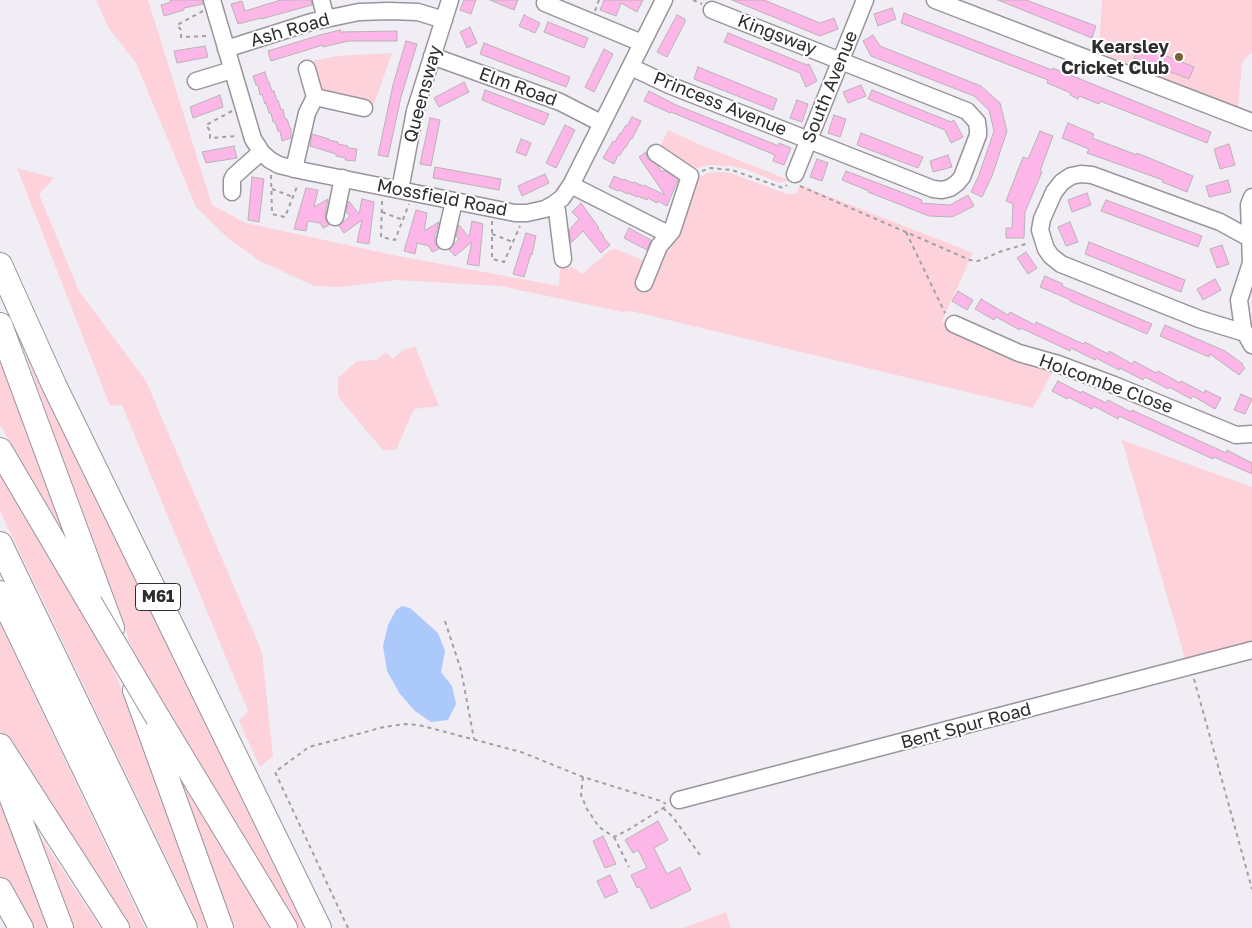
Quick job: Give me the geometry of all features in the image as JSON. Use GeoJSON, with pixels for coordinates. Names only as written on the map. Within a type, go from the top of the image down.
{"type":"FeatureCollection","features":[{"type":"Feature","properties":{"kind":"highway","name":"M61"},"geometry":{"type":"LineString","coordinates":[[0,265],[54,385],[320,928]]}},
{"type":"Feature","properties":{"kind":"highway"},"geometry":{"type":"LineString","coordinates":[[0,325],[221,928]]}},
{"type":"Feature","properties":{"kind":"highway"},"geometry":{"type":"LineString","coordinates":[[0,450],[158,718],[285,928]]}},
{"type":"Feature","properties":{"kind":"highway"},"geometry":{"type":"LineString","coordinates":[[0,544],[184,928]]}},
{"type":"Feature","properties":{"kind":"highway"},"geometry":{"type":"LineString","coordinates":[[0,593],[161,928]]}},
{"type":"Feature","properties":{"kind":"highway"},"geometry":{"type":"LineString","coordinates":[[0,746],[117,928]]}},
{"type":"Feature","properties":{"kind":"highway"},"geometry":{"type":"LineString","coordinates":[[4,777],[61,928]]}},
{"type":"Feature","properties":{"kind":"highway"},"geometry":{"type":"LineString","coordinates":[[0,890],[21,928]]}},
{"type":"Feature","properties":{"kind":"street"},"geometry":{"type":"LineString","coordinates":[[322,0],[326,18]]}},
{"type":"Feature","properties":{"kind":"street","name":"Queensway"},"geometry":{"type":"LineString","coordinates":[[407,191],[415,111],[450,0]]}},
{"type":"Feature","properties":{"kind":"street","name":"Mossfield Road"},"geometry":{"type":"LineString","coordinates":[[266,156],[279,165],[299,170],[492,208],[525,213],[545,209],[562,198],[572,185],[601,123],[664,0]]}},
{"type":"Feature","properties":{"kind":"street","name":"South Avenue"},"geometry":{"type":"LineString","coordinates":[[793,178],[865,0]]}},
{"type":"Feature","properties":{"kind":"street"},"geometry":{"type":"LineString","coordinates":[[935,0],[1252,122]]}},
{"type":"Feature","properties":{"kind":"street"},"geometry":{"type":"LineString","coordinates":[[213,3],[252,135],[256,146],[266,156],[234,176],[232,192]]}},
{"type":"Feature","properties":{"kind":"street"},"geometry":{"type":"LineString","coordinates":[[544,3],[642,43]]}},
{"type":"Feature","properties":{"kind":"street","name":"Kingsway"},"geometry":{"type":"LineString","coordinates":[[712,10],[967,111],[977,122],[978,136],[962,177],[950,188],[942,190],[933,189],[808,140]]}},
{"type":"Feature","properties":{"kind":"street","name":"Ash Road"},"geometry":{"type":"LineString","coordinates":[[224,42],[359,12],[418,12],[444,20]]}},
{"type":"Feature","properties":{"kind":"street","name":"Elm Road"},"geometry":{"type":"LineString","coordinates":[[432,56],[560,102],[601,123]]}},
{"type":"Feature","properties":{"kind":"street","name":"Princess Avenue"},"geometry":{"type":"LineString","coordinates":[[631,67],[669,85],[808,140]]}},
{"type":"Feature","properties":{"kind":"street"},"geometry":{"type":"LineString","coordinates":[[299,170],[307,113],[315,97],[307,69]]}},
{"type":"Feature","properties":{"kind":"street"},"geometry":{"type":"LineString","coordinates":[[196,81],[232,70]]}},
{"type":"Feature","properties":{"kind":"street"},"geometry":{"type":"LineString","coordinates":[[315,97],[364,108]]}},
{"type":"Feature","properties":{"kind":"street"},"geometry":{"type":"LineString","coordinates":[[644,283],[659,246],[672,231],[690,176],[656,153]]}},
{"type":"Feature","properties":{"kind":"street"},"geometry":{"type":"LineString","coordinates":[[1248,339],[1210,322],[1061,264],[1051,256],[1042,240],[1040,230],[1042,219],[1054,192],[1062,182],[1071,176],[1081,174],[1092,175],[1220,222],[1251,239]]}},
{"type":"Feature","properties":{"kind":"street"},"geometry":{"type":"LineString","coordinates":[[335,217],[343,178]]}},
{"type":"Feature","properties":{"kind":"street"},"geometry":{"type":"LineString","coordinates":[[572,185],[668,234]]}},
{"type":"Feature","properties":{"kind":"street"},"geometry":{"type":"LineString","coordinates":[[445,241],[454,200]]}},
{"type":"Feature","properties":{"kind":"street"},"geometry":{"type":"LineString","coordinates":[[1220,222],[1240,214],[1251,201]]}},
{"type":"Feature","properties":{"kind":"street"},"geometry":{"type":"LineString","coordinates":[[1210,322],[1227,313],[1239,300],[1249,271],[1251,201]]}},
{"type":"Feature","properties":{"kind":"street"},"geometry":{"type":"LineString","coordinates":[[554,204],[557,212],[563,259]]}},
{"type":"Feature","properties":{"kind":"street"},"geometry":{"type":"LineString","coordinates":[[1239,300],[1248,339]]}},
{"type":"Feature","properties":{"kind":"street","name":"Holcombe Close"},"geometry":{"type":"LineString","coordinates":[[961,323],[1019,353],[1058,364],[1096,378],[1236,435],[1252,434]]}},
{"type":"Feature","properties":{"kind":"street","name":"Bent Spur Road"},"geometry":{"type":"LineString","coordinates":[[674,802],[1252,650]]}},
{"type":"Feature","properties":{"kind":"path"},"geometry":{"type":"LineString","coordinates":[[213,3],[177,25],[181,30],[181,37],[224,42]]}},
{"type":"Feature","properties":{"kind":"path"},"geometry":{"type":"LineString","coordinates":[[243,105],[206,125],[210,131],[210,138],[252,135]]}},
{"type":"Feature","properties":{"kind":"path"},"geometry":{"type":"LineString","coordinates":[[266,156],[272,189],[272,214],[285,217],[293,197],[299,170]]}},
{"type":"Feature","properties":{"kind":"path"},"geometry":{"type":"LineString","coordinates":[[690,176],[710,168],[732,170],[783,188],[793,178],[905,232],[970,260],[977,261],[999,252],[1042,240]]}},
{"type":"Feature","properties":{"kind":"path"},"geometry":{"type":"LineString","coordinates":[[382,186],[381,237],[395,240],[403,220],[407,191]]}},
{"type":"Feature","properties":{"kind":"path"},"geometry":{"type":"LineString","coordinates":[[272,189],[293,197]]}},
{"type":"Feature","properties":{"kind":"path"},"geometry":{"type":"LineString","coordinates":[[492,208],[492,259],[504,262],[525,213]]}},
{"type":"Feature","properties":{"kind":"path"},"geometry":{"type":"LineString","coordinates":[[382,212],[403,220]]}},
{"type":"Feature","properties":{"kind":"path"},"geometry":{"type":"LineString","coordinates":[[905,232],[947,319],[961,323]]}},
{"type":"Feature","properties":{"kind":"path"},"geometry":{"type":"LineString","coordinates":[[492,234],[513,242]]}},
{"type":"Feature","properties":{"kind":"path"},"geometry":{"type":"LineString","coordinates":[[445,621],[461,670],[474,739]]}},
{"type":"Feature","properties":{"kind":"path"},"geometry":{"type":"LineString","coordinates":[[1190,667],[1252,889]]}},
{"type":"Feature","properties":{"kind":"path"},"geometry":{"type":"LineString","coordinates":[[348,928],[275,772],[309,747],[384,727],[419,724],[521,752],[583,777],[661,801],[674,802]]}},
{"type":"Feature","properties":{"kind":"path"},"geometry":{"type":"LineString","coordinates":[[583,777],[581,795],[587,809],[599,827],[614,837],[629,867]]}},
{"type":"Feature","properties":{"kind":"path"},"geometry":{"type":"LineString","coordinates":[[614,837],[674,802]]}},
{"type":"Feature","properties":{"kind":"path"},"geometry":{"type":"LineString","coordinates":[[664,808],[673,817],[702,858]]}},
{"type":"Feature","properties":{"kind":"shaded area"},"geometry":{"type":"Polygon","coordinates":[[[96,0],[148,0],[212,205],[246,223],[398,256],[559,286],[560,264],[565,262],[582,274],[610,250],[616,249],[647,262],[696,179],[708,173],[731,173],[787,194],[796,194],[800,185],[973,253],[942,321],[1015,355],[1055,367],[1033,408],[631,311],[623,312],[500,286],[397,280],[340,287],[314,286],[260,261],[228,238],[196,207],[136,63],[108,27],[96,0]]]}},
{"type":"Feature","properties":{"kind":"shaded area","name":"Kearsley Cricket Club"},"geometry":{"type":"Polygon","coordinates":[[[1102,0],[1252,0],[1252,52],[1242,62],[1238,108],[1099,52],[1102,0]]]}},
{"type":"Feature","properties":{"kind":"shaded area"},"geometry":{"type":"Polygon","coordinates":[[[392,53],[374,104],[320,93],[312,61],[337,56],[392,53]]]}},
{"type":"Feature","properties":{"kind":"shaded area"},"geometry":{"type":"Polygon","coordinates":[[[668,130],[789,180],[780,183],[745,169],[730,166],[710,165],[689,170],[659,149],[668,130]]]}},
{"type":"Feature","properties":{"kind":"shaded area"},"geometry":{"type":"Polygon","coordinates":[[[17,168],[54,178],[39,194],[79,291],[146,381],[262,652],[273,756],[260,767],[239,721],[248,711],[122,405],[110,406],[17,168]]]}},
{"type":"Feature","properties":{"kind":"shaded area"},"geometry":{"type":"Polygon","coordinates":[[[15,323],[310,928],[298,928],[135,656],[92,538],[90,538],[15,323]]]}},
{"type":"Feature","properties":{"kind":"shaded area"},"geometry":{"type":"Polygon","coordinates":[[[415,346],[439,406],[414,409],[396,450],[383,450],[338,397],[338,378],[357,361],[376,360],[386,352],[393,359],[402,351],[415,346]]]}},
{"type":"Feature","properties":{"kind":"shaded area"},"geometry":{"type":"Polygon","coordinates":[[[0,350],[69,546],[0,425],[0,350]]]}},
{"type":"Feature","properties":{"kind":"shaded area"},"geometry":{"type":"Polygon","coordinates":[[[1122,440],[1252,487],[1252,645],[1186,662],[1122,440]]]}},
{"type":"Feature","properties":{"kind":"shaded area"},"geometry":{"type":"Polygon","coordinates":[[[0,464],[103,640],[148,761],[151,760],[214,928],[200,928],[0,511],[0,464]]]}},
{"type":"Feature","properties":{"kind":"shaded area"},"geometry":{"type":"Polygon","coordinates":[[[0,623],[145,928],[124,928],[0,731],[0,623]]]}},
{"type":"Feature","properties":{"kind":"shaded area"},"geometry":{"type":"Polygon","coordinates":[[[170,755],[277,928],[235,928],[170,755]]]}},
{"type":"Feature","properties":{"kind":"shaded area"},"geometry":{"type":"Polygon","coordinates":[[[0,799],[50,928],[29,928],[0,876],[0,799]]]}},
{"type":"Feature","properties":{"kind":"shaded area"},"geometry":{"type":"Polygon","coordinates":[[[27,816],[97,923],[102,928],[71,928],[27,816]]]}},
{"type":"Feature","properties":{"kind":"shaded area"},"geometry":{"type":"Polygon","coordinates":[[[726,912],[731,928],[683,928],[726,912]]]}},
{"type":"Feature","properties":{"kind":"water"},"geometry":{"type":"Polygon","coordinates":[[[402,606],[410,608],[438,633],[445,651],[441,672],[452,686],[456,704],[448,720],[431,722],[415,711],[400,694],[387,671],[383,646],[388,625],[396,610],[402,606]]]}},
{"type":"Feature","properties":{"kind":"building"},"geometry":{"type":"Polygon","coordinates":[[[170,0],[202,0],[203,4],[184,8],[184,10],[164,16],[161,5],[171,2],[170,0]]]}},
{"type":"Feature","properties":{"kind":"building"},"geometry":{"type":"Polygon","coordinates":[[[281,0],[311,0],[312,5],[238,24],[231,4],[242,1],[245,11],[281,0]]]}},
{"type":"Feature","properties":{"kind":"building"},"geometry":{"type":"Polygon","coordinates":[[[464,0],[476,0],[471,14],[460,10],[464,0]]]}},
{"type":"Feature","properties":{"kind":"building"},"geometry":{"type":"Polygon","coordinates":[[[490,0],[518,0],[514,10],[490,0]]]}},
{"type":"Feature","properties":{"kind":"building"},"geometry":{"type":"Polygon","coordinates":[[[604,0],[643,0],[637,12],[621,3],[616,16],[600,10],[604,0]]]}},
{"type":"Feature","properties":{"kind":"building"},"geometry":{"type":"Polygon","coordinates":[[[732,0],[764,0],[820,23],[834,18],[838,29],[820,36],[732,0]]]}},
{"type":"Feature","properties":{"kind":"building"},"geometry":{"type":"Polygon","coordinates":[[[998,0],[1026,0],[1096,26],[1092,38],[998,0]]]}},
{"type":"Feature","properties":{"kind":"building"},"geometry":{"type":"Polygon","coordinates":[[[892,8],[896,19],[878,26],[874,14],[892,8]]]}},
{"type":"Feature","properties":{"kind":"building"},"geometry":{"type":"Polygon","coordinates":[[[904,13],[1052,70],[1053,68],[1211,132],[1207,143],[1100,101],[1099,104],[1079,96],[1078,99],[1070,95],[1071,93],[1047,83],[1048,80],[901,23],[904,13]]]}},
{"type":"Feature","properties":{"kind":"building"},"geometry":{"type":"Polygon","coordinates":[[[524,15],[540,23],[535,33],[519,26],[524,15]]]}},
{"type":"Feature","properties":{"kind":"building"},"geometry":{"type":"Polygon","coordinates":[[[677,15],[685,19],[685,22],[667,57],[657,52],[677,15]]]}},
{"type":"Feature","properties":{"kind":"building"},"geometry":{"type":"Polygon","coordinates":[[[548,22],[588,38],[584,48],[544,32],[548,22]]]}},
{"type":"Feature","properties":{"kind":"building"},"geometry":{"type":"Polygon","coordinates":[[[470,27],[477,43],[467,48],[460,32],[470,27]]]}},
{"type":"Feature","properties":{"kind":"building"},"geometry":{"type":"Polygon","coordinates":[[[340,30],[340,32],[397,31],[397,41],[348,41],[323,47],[323,45],[271,61],[268,51],[340,30]]]}},
{"type":"Feature","properties":{"kind":"building"},"geometry":{"type":"Polygon","coordinates":[[[728,33],[807,65],[809,64],[817,81],[806,87],[800,73],[724,42],[728,33]]]}},
{"type":"Feature","properties":{"kind":"building"},"geometry":{"type":"Polygon","coordinates":[[[873,35],[880,46],[981,86],[1000,103],[1007,131],[992,176],[982,197],[971,192],[994,131],[989,110],[974,96],[871,56],[863,41],[873,35]]]}},
{"type":"Feature","properties":{"kind":"building"},"geometry":{"type":"Polygon","coordinates":[[[406,41],[417,44],[401,97],[388,157],[378,155],[393,85],[406,41]]]}},
{"type":"Feature","properties":{"kind":"building"},"geometry":{"type":"Polygon","coordinates":[[[484,43],[570,77],[566,87],[480,54],[484,43]]]}},
{"type":"Feature","properties":{"kind":"building"},"geometry":{"type":"Polygon","coordinates":[[[1139,45],[1194,67],[1189,79],[1134,58],[1139,45]]]}},
{"type":"Feature","properties":{"kind":"building"},"geometry":{"type":"Polygon","coordinates":[[[205,46],[208,57],[177,63],[174,51],[205,46]]]}},
{"type":"Feature","properties":{"kind":"building"},"geometry":{"type":"Polygon","coordinates":[[[604,49],[613,54],[594,92],[585,87],[604,49]]]}},
{"type":"Feature","properties":{"kind":"building"},"geometry":{"type":"Polygon","coordinates":[[[698,67],[777,99],[773,110],[694,79],[698,67]]]}},
{"type":"Feature","properties":{"kind":"building"},"geometry":{"type":"Polygon","coordinates":[[[265,72],[281,110],[283,109],[285,119],[287,119],[291,128],[291,138],[282,141],[280,131],[278,131],[275,122],[273,122],[271,113],[269,113],[262,94],[260,95],[258,85],[256,85],[253,76],[265,72]]]}},
{"type":"Feature","properties":{"kind":"building"},"geometry":{"type":"Polygon","coordinates":[[[464,82],[469,92],[439,107],[434,98],[464,82]]]}},
{"type":"Feature","properties":{"kind":"building"},"geometry":{"type":"Polygon","coordinates":[[[861,85],[866,96],[848,103],[843,92],[861,85]]]}},
{"type":"Feature","properties":{"kind":"building"},"geometry":{"type":"Polygon","coordinates":[[[485,90],[549,114],[544,125],[482,100],[485,90]]]}},
{"type":"Feature","properties":{"kind":"building"},"geometry":{"type":"Polygon","coordinates":[[[872,90],[951,122],[954,120],[963,137],[951,143],[945,130],[868,99],[872,90]]]}},
{"type":"Feature","properties":{"kind":"building"},"geometry":{"type":"Polygon","coordinates":[[[649,91],[676,105],[779,146],[779,143],[791,148],[784,165],[773,161],[775,155],[644,101],[649,91]]]}},
{"type":"Feature","properties":{"kind":"building"},"geometry":{"type":"Polygon","coordinates":[[[220,95],[223,107],[193,118],[190,107],[220,95]]]}},
{"type":"Feature","properties":{"kind":"building"},"geometry":{"type":"Polygon","coordinates":[[[797,100],[808,104],[802,122],[790,118],[797,100]]]}},
{"type":"Feature","properties":{"kind":"building"},"geometry":{"type":"Polygon","coordinates":[[[834,115],[846,119],[840,137],[828,133],[834,115]]]}},
{"type":"Feature","properties":{"kind":"building"},"geometry":{"type":"Polygon","coordinates":[[[632,117],[641,121],[632,139],[620,155],[618,155],[614,164],[603,158],[613,141],[615,142],[632,117]]]}},
{"type":"Feature","properties":{"kind":"building"},"geometry":{"type":"Polygon","coordinates":[[[430,118],[440,120],[431,166],[420,164],[430,118]]]}},
{"type":"Feature","properties":{"kind":"building"},"geometry":{"type":"Polygon","coordinates":[[[1068,123],[1094,134],[1092,138],[1137,155],[1137,153],[1193,176],[1187,192],[1162,182],[1163,180],[1087,153],[1089,149],[1062,138],[1068,123]]]}},
{"type":"Feature","properties":{"kind":"building"},"geometry":{"type":"Polygon","coordinates":[[[565,125],[575,130],[556,168],[546,163],[565,125]]]}},
{"type":"Feature","properties":{"kind":"building"},"geometry":{"type":"Polygon","coordinates":[[[1040,131],[1053,136],[1040,171],[1042,172],[1025,212],[1024,238],[1006,238],[1006,228],[1012,228],[1013,204],[1006,201],[1023,157],[1028,159],[1040,131]]]}},
{"type":"Feature","properties":{"kind":"building"},"geometry":{"type":"Polygon","coordinates":[[[861,133],[923,157],[918,168],[857,145],[861,133]]]}},
{"type":"Feature","properties":{"kind":"building"},"geometry":{"type":"Polygon","coordinates":[[[312,134],[338,142],[338,144],[348,146],[348,148],[357,149],[355,161],[345,160],[346,158],[310,146],[312,134]]]}},
{"type":"Feature","properties":{"kind":"building"},"geometry":{"type":"Polygon","coordinates":[[[521,139],[531,143],[526,156],[516,152],[521,139]]]}},
{"type":"Feature","properties":{"kind":"building"},"geometry":{"type":"Polygon","coordinates":[[[1229,144],[1235,165],[1220,169],[1214,149],[1229,144]]]}},
{"type":"Feature","properties":{"kind":"building"},"geometry":{"type":"Polygon","coordinates":[[[234,146],[237,158],[206,163],[202,152],[234,146]]]}},
{"type":"Feature","properties":{"kind":"building"},"geometry":{"type":"Polygon","coordinates":[[[646,152],[647,158],[658,166],[662,172],[664,170],[678,180],[667,206],[658,201],[657,203],[648,198],[647,200],[609,187],[614,176],[644,185],[665,195],[639,157],[646,152]]]}},
{"type":"Feature","properties":{"kind":"building"},"geometry":{"type":"Polygon","coordinates":[[[948,155],[952,167],[933,172],[930,161],[948,155]]]}},
{"type":"Feature","properties":{"kind":"building"},"geometry":{"type":"Polygon","coordinates":[[[817,159],[828,163],[822,181],[810,177],[817,159]]]}},
{"type":"Feature","properties":{"kind":"building"},"geometry":{"type":"Polygon","coordinates":[[[435,167],[501,179],[499,190],[433,178],[435,167]]]}},
{"type":"Feature","properties":{"kind":"building"},"geometry":{"type":"Polygon","coordinates":[[[846,171],[922,200],[921,203],[950,205],[968,195],[974,206],[952,217],[929,216],[842,180],[846,171]]]}},
{"type":"Feature","properties":{"kind":"building"},"geometry":{"type":"Polygon","coordinates":[[[545,174],[549,183],[522,196],[518,186],[545,174]]]}},
{"type":"Feature","properties":{"kind":"building"},"geometry":{"type":"Polygon","coordinates":[[[252,177],[264,179],[259,222],[248,220],[252,177]]]}},
{"type":"Feature","properties":{"kind":"building"},"geometry":{"type":"Polygon","coordinates":[[[1228,180],[1231,192],[1209,197],[1206,186],[1228,180]]]}},
{"type":"Feature","properties":{"kind":"building"},"geometry":{"type":"Polygon","coordinates":[[[306,188],[318,190],[314,207],[328,199],[325,215],[329,225],[323,228],[320,223],[308,221],[306,231],[294,229],[306,188]]]}},
{"type":"Feature","properties":{"kind":"building"},"geometry":{"type":"Polygon","coordinates":[[[1087,193],[1091,205],[1072,212],[1068,200],[1087,193]]]}},
{"type":"Feature","properties":{"kind":"building"},"geometry":{"type":"Polygon","coordinates":[[[362,199],[374,202],[369,244],[357,242],[362,220],[344,233],[339,226],[350,216],[346,212],[349,201],[359,214],[362,199]]]}},
{"type":"Feature","properties":{"kind":"building"},"geometry":{"type":"Polygon","coordinates":[[[1106,200],[1202,236],[1198,247],[1101,211],[1106,200]]]}},
{"type":"Feature","properties":{"kind":"building"},"geometry":{"type":"Polygon","coordinates":[[[581,203],[610,245],[601,253],[583,231],[571,243],[569,230],[579,219],[572,212],[581,203]]]}},
{"type":"Feature","properties":{"kind":"building"},"geometry":{"type":"Polygon","coordinates":[[[416,210],[427,213],[424,231],[439,222],[435,234],[435,244],[439,249],[432,252],[429,246],[417,243],[415,254],[404,251],[416,210]]]}},
{"type":"Feature","properties":{"kind":"building"},"geometry":{"type":"Polygon","coordinates":[[[472,221],[483,224],[479,266],[467,264],[472,242],[455,256],[449,250],[459,239],[456,236],[459,225],[469,237],[472,221]]]}},
{"type":"Feature","properties":{"kind":"building"},"geometry":{"type":"Polygon","coordinates":[[[1070,222],[1078,242],[1066,246],[1058,227],[1070,222]]]}},
{"type":"Feature","properties":{"kind":"building"},"geometry":{"type":"Polygon","coordinates":[[[629,228],[651,240],[647,250],[624,238],[629,228]]]}},
{"type":"Feature","properties":{"kind":"building"},"geometry":{"type":"Polygon","coordinates":[[[526,233],[536,236],[524,277],[513,274],[526,233]]]}},
{"type":"Feature","properties":{"kind":"building"},"geometry":{"type":"Polygon","coordinates":[[[1089,242],[1185,280],[1181,292],[1085,254],[1089,242]]]}},
{"type":"Feature","properties":{"kind":"building"},"geometry":{"type":"Polygon","coordinates":[[[1222,245],[1229,264],[1217,268],[1210,249],[1222,245]]]}},
{"type":"Feature","properties":{"kind":"building"},"geometry":{"type":"Polygon","coordinates":[[[1026,252],[1037,268],[1028,274],[1017,258],[1026,252]]]}},
{"type":"Feature","properties":{"kind":"building"},"geometry":{"type":"Polygon","coordinates":[[[1045,276],[1063,284],[1062,286],[1152,324],[1147,334],[1040,287],[1045,276]]]}},
{"type":"Feature","properties":{"kind":"building"},"geometry":{"type":"Polygon","coordinates":[[[1215,279],[1221,290],[1203,300],[1197,289],[1215,279]]]}},
{"type":"Feature","properties":{"kind":"building"},"geometry":{"type":"Polygon","coordinates":[[[958,291],[973,300],[967,310],[952,301],[958,291]]]}},
{"type":"Feature","properties":{"kind":"building"},"geometry":{"type":"Polygon","coordinates":[[[981,299],[1008,315],[1010,312],[1035,325],[1036,322],[1083,344],[1085,342],[1108,354],[1109,351],[1132,364],[1134,361],[1156,373],[1158,371],[1180,383],[1181,381],[1204,393],[1205,390],[1221,398],[1215,409],[1193,396],[1191,399],[1145,377],[1143,380],[1120,368],[1119,370],[1071,348],[1070,351],[1021,328],[1020,330],[996,317],[994,320],[975,309],[981,299]]]}},
{"type":"Feature","properties":{"kind":"building"},"geometry":{"type":"Polygon","coordinates":[[[1165,325],[1225,351],[1243,364],[1245,368],[1239,375],[1210,354],[1209,357],[1160,336],[1165,325]]]}},
{"type":"Feature","properties":{"kind":"building"},"geometry":{"type":"Polygon","coordinates":[[[1058,381],[1106,403],[1108,400],[1131,412],[1132,410],[1226,453],[1227,450],[1252,463],[1252,474],[1214,457],[1213,459],[1119,416],[1118,419],[1094,406],[1092,409],[1068,397],[1067,399],[1052,391],[1058,381]]]}},
{"type":"Feature","properties":{"kind":"building"},"geometry":{"type":"Polygon","coordinates":[[[1241,394],[1252,399],[1245,414],[1234,410],[1241,394]]]}},
{"type":"Feature","properties":{"kind":"building"},"geometry":{"type":"Polygon","coordinates":[[[658,821],[668,840],[654,848],[667,874],[680,867],[691,890],[651,909],[640,887],[637,888],[631,875],[647,868],[638,850],[633,853],[625,840],[658,821]]]}},
{"type":"Feature","properties":{"kind":"building"},"geometry":{"type":"Polygon","coordinates":[[[603,836],[616,864],[605,868],[593,841],[603,836]]]}},
{"type":"Feature","properties":{"kind":"building"},"geometry":{"type":"Polygon","coordinates":[[[610,875],[618,892],[605,898],[597,881],[610,875]]]}},
{"type":"Feature","properties":{"kind":"place","name":"Kearsley Cricket Club"},"geometry":{"type":"Point","coordinates":[1179,57]}}]}
